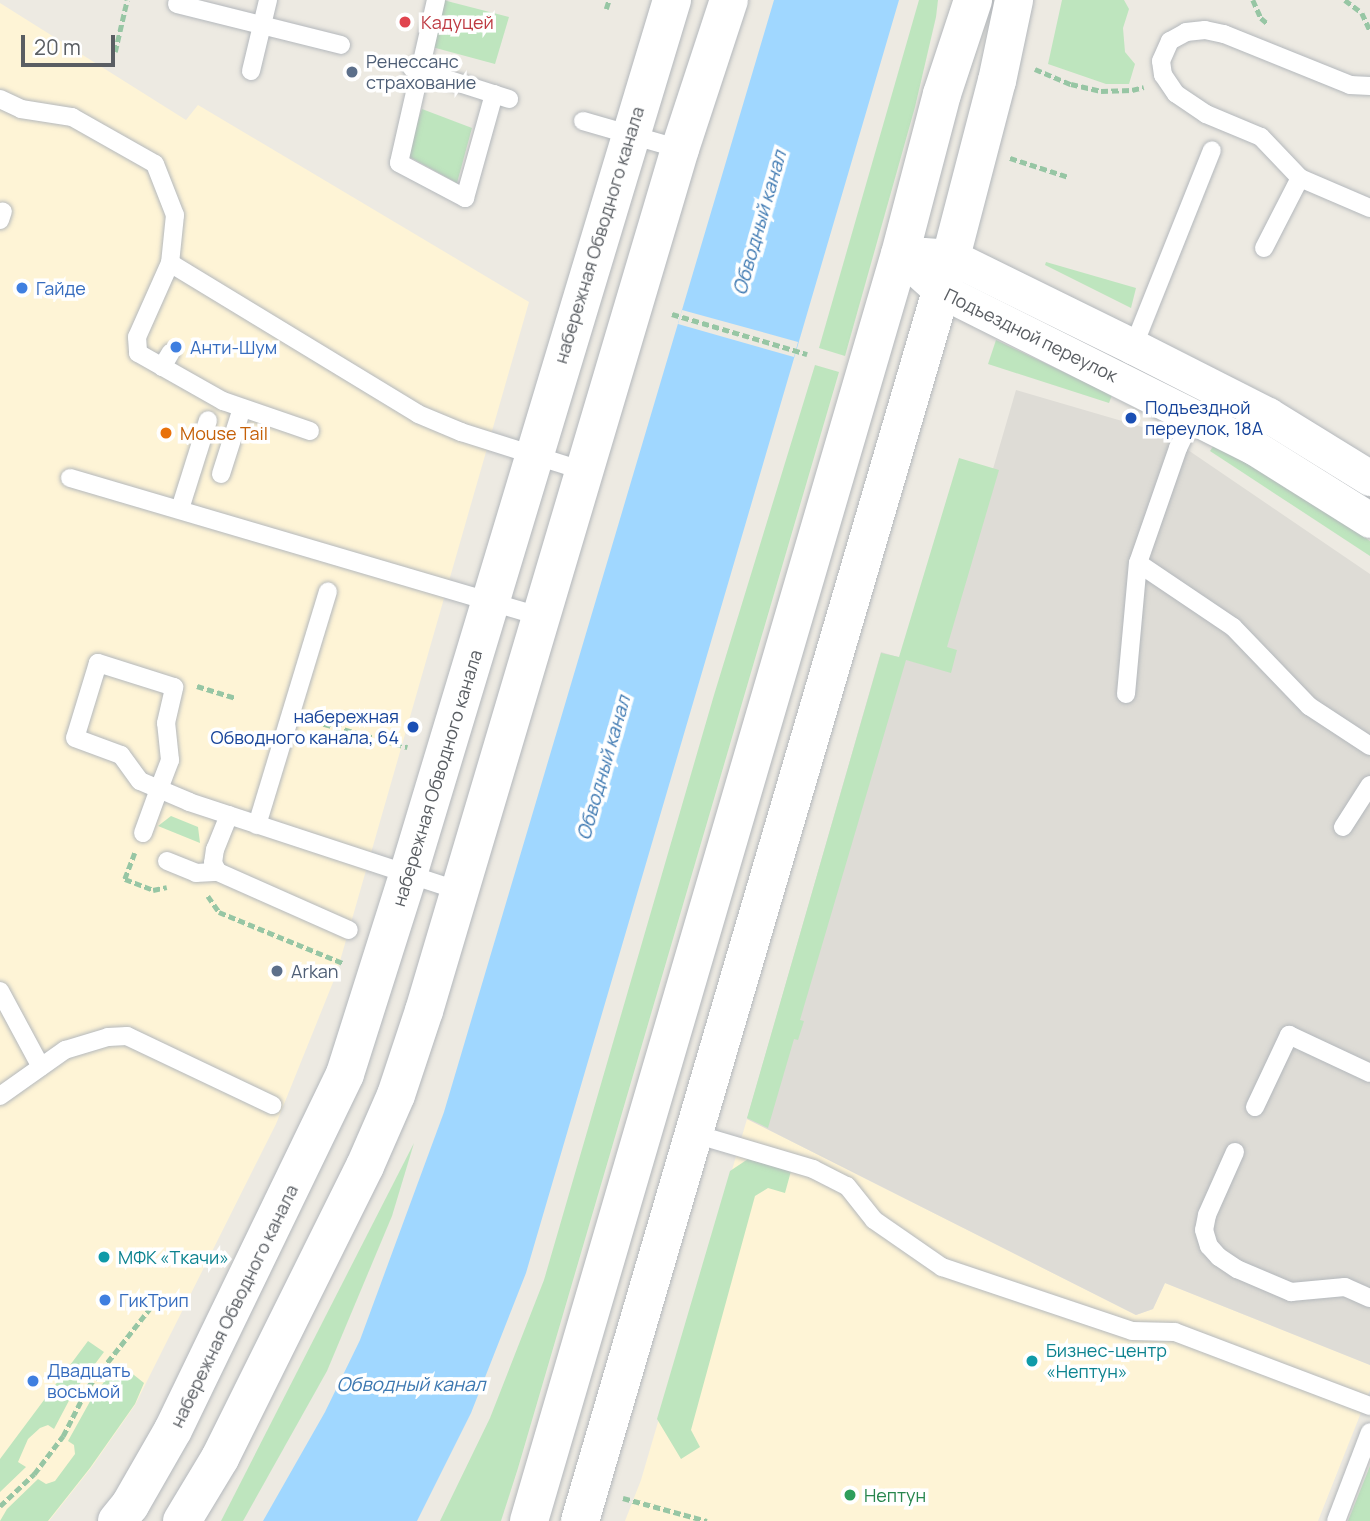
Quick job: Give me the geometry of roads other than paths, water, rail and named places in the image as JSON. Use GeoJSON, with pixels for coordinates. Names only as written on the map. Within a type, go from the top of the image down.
{"type":"FeatureCollection","features":[{"type":"Feature","properties":{"kind":"main road","name":"набережная Обводного канала"},"geometry":{"type":"LineString","coordinates":[[117,1521],[130,1505],[173,1430],[345,1074],[408,875],[629,134],[672,0]]}},
{"type":"Feature","properties":{"kind":"main road"},"geometry":{"type":"LineString","coordinates":[[182,1521],[220,1458],[365,1166],[396,1095],[460,891],[680,149],[729,0]]}},
{"type":"Feature","properties":{"kind":"main road"},"geometry":{"type":"LineString","coordinates":[[942,94],[955,0]]}},
{"type":"Feature","properties":{"kind":"main road"},"geometry":{"type":"LineString","coordinates":[[528,1521],[900,254],[942,94],[973,0]]}},
{"type":"Feature","properties":{"kind":"main road"},"geometry":{"type":"LineString","coordinates":[[580,1521],[946,274],[997,81],[1014,0]]}},
{"type":"Feature","properties":{"kind":"street","name":"Подъездной переулок"},"geometry":{"type":"LineString","coordinates":[[900,254],[1134,347],[1268,415],[1370,478]]}},
{"type":"Feature","properties":{"kind":"street","name":"Подъездной переулок"},"geometry":{"type":"LineString","coordinates":[[946,274],[1119,378],[1311,481],[1370,520]]}},
{"type":"Feature","properties":{"kind":"lane"},"geometry":{"type":"LineString","coordinates":[[251,71],[268,0]]}},
{"type":"Feature","properties":{"kind":"lane"},"geometry":{"type":"LineString","coordinates":[[415,69],[502,97],[465,198],[399,163],[415,69],[436,0]]}},
{"type":"Feature","properties":{"kind":"lane"},"geometry":{"type":"LineString","coordinates":[[177,4],[341,44]]}},
{"type":"Feature","properties":{"kind":"lane"},"geometry":{"type":"LineString","coordinates":[[1370,86],[1350,85],[1224,34],[1205,30],[1186,32],[1170,41],[1161,61],[1163,75],[1176,93],[1206,114],[1261,137],[1300,178],[1370,208]]}},
{"type":"Feature","properties":{"kind":"lane"},"geometry":{"type":"LineString","coordinates":[[0,99],[21,109],[72,117],[155,164],[174,215],[170,263],[137,337],[138,353],[167,359],[223,401],[310,431]]}},
{"type":"Feature","properties":{"kind":"lane"},"geometry":{"type":"LineString","coordinates":[[583,121],[680,149]]}},
{"type":"Feature","properties":{"kind":"lane"},"geometry":{"type":"LineString","coordinates":[[1119,378],[1134,347],[1212,150]]}},
{"type":"Feature","properties":{"kind":"lane"},"geometry":{"type":"LineString","coordinates":[[1264,248],[1300,178]]}},
{"type":"Feature","properties":{"kind":"lane"},"geometry":{"type":"LineString","coordinates":[[170,263],[418,414],[533,456],[584,471]]}},
{"type":"Feature","properties":{"kind":"lane"},"geometry":{"type":"LineString","coordinates":[[1126,694],[1138,563],[1178,448],[1208,384]]}},
{"type":"Feature","properties":{"kind":"lane"},"geometry":{"type":"LineString","coordinates":[[221,474],[242,408]]}},
{"type":"Feature","properties":{"kind":"lane"},"geometry":{"type":"LineString","coordinates":[[180,509],[208,420]]}},
{"type":"Feature","properties":{"kind":"lane"},"geometry":{"type":"LineString","coordinates":[[69,478],[541,617]]}},
{"type":"Feature","properties":{"kind":"lane"},"geometry":{"type":"LineString","coordinates":[[1138,563],[1233,626],[1309,706],[1370,746]]}},
{"type":"Feature","properties":{"kind":"lane"},"geometry":{"type":"LineString","coordinates":[[257,825],[328,592]]}},
{"type":"Feature","properties":{"kind":"lane"},"geometry":{"type":"LineString","coordinates":[[143,832],[159,789],[170,760],[166,723],[174,687],[98,663],[75,738],[121,755],[141,781],[159,789],[257,825],[460,891]]}},
{"type":"Feature","properties":{"kind":"lane"},"geometry":{"type":"LineString","coordinates":[[1343,827],[1367,797]]}},
{"type":"Feature","properties":{"kind":"lane"},"geometry":{"type":"LineString","coordinates":[[218,872],[214,863],[215,849],[229,815]]}},
{"type":"Feature","properties":{"kind":"lane"},"geometry":{"type":"LineString","coordinates":[[166,861],[196,873],[218,872],[349,930]]}},
{"type":"Feature","properties":{"kind":"lane"},"geometry":{"type":"LineString","coordinates":[[0,991],[41,1067]]}},
{"type":"Feature","properties":{"kind":"lane"},"geometry":{"type":"LineString","coordinates":[[1255,1107],[1289,1035],[1370,1073]]}},
{"type":"Feature","properties":{"kind":"lane"},"geometry":{"type":"LineString","coordinates":[[0,1096],[65,1050],[108,1037],[127,1036],[272,1105]]}},
{"type":"Feature","properties":{"kind":"lane"},"geometry":{"type":"LineString","coordinates":[[695,1134],[813,1169],[847,1186],[874,1220],[942,1267],[1132,1331],[1175,1332],[1370,1406]]}},
{"type":"Feature","properties":{"kind":"lane"},"geometry":{"type":"LineString","coordinates":[[1235,1152],[1207,1215],[1204,1230],[1209,1246],[1219,1257],[1237,1269],[1291,1292],[1345,1287],[1370,1298]]}},
{"type":"Feature","properties":{"kind":"lane"},"geometry":{"type":"LineString","coordinates":[[1336,1521],[1370,1432]]}},
{"type":"Feature","properties":{"kind":"water","name":"Обводный канал"},"geometry":{"type":"Polygon","coordinates":[[[774,0],[899,0],[526,1273],[471,1413],[417,1521],[263,1521],[325,1412],[360,1340],[444,1112],[774,0]]]}},
{"type":"Feature","properties":{"kind":"place","name":"Кадуцей"},"geometry":{"type":"Point","coordinates":[405,22]}},
{"type":"Feature","properties":{"kind":"place","name":"Ренессанс страхование"},"geometry":{"type":"Point","coordinates":[352,72]}},
{"type":"Feature","properties":{"kind":"place","name":"Гайде"},"geometry":{"type":"Point","coordinates":[22,288]}},
{"type":"Feature","properties":{"kind":"place","name":"Анти-Шум"},"geometry":{"type":"Point","coordinates":[176,347]}},
{"type":"Feature","properties":{"kind":"place","name":"Подъездной переулок, 18А"},"geometry":{"type":"Point","coordinates":[1131,418]}},
{"type":"Feature","properties":{"kind":"place","name":"Mouse Tail"},"geometry":{"type":"Point","coordinates":[166,433]}},
{"type":"Feature","properties":{"kind":"place","name":"набережная Обводного канала, 64"},"geometry":{"type":"Point","coordinates":[413,727]}},
{"type":"Feature","properties":{"kind":"place","name":"Arkan"},"geometry":{"type":"Point","coordinates":[277,971]}},
{"type":"Feature","properties":{"kind":"place","name":"МФК «Ткачи»"},"geometry":{"type":"Point","coordinates":[104,1257]}},
{"type":"Feature","properties":{"kind":"place","name":"ГикТрип"},"geometry":{"type":"Point","coordinates":[105,1300]}},
{"type":"Feature","properties":{"kind":"place","name":"Бизнес-центр «Нептун»"},"geometry":{"type":"Point","coordinates":[1032,1361]}},
{"type":"Feature","properties":{"kind":"place","name":"Двадцать восьмой"},"geometry":{"type":"Point","coordinates":[33,1381]}},
{"type":"Feature","properties":{"kind":"place","name":"Нептун"},"geometry":{"type":"Point","coordinates":[850,1495]}}]}
